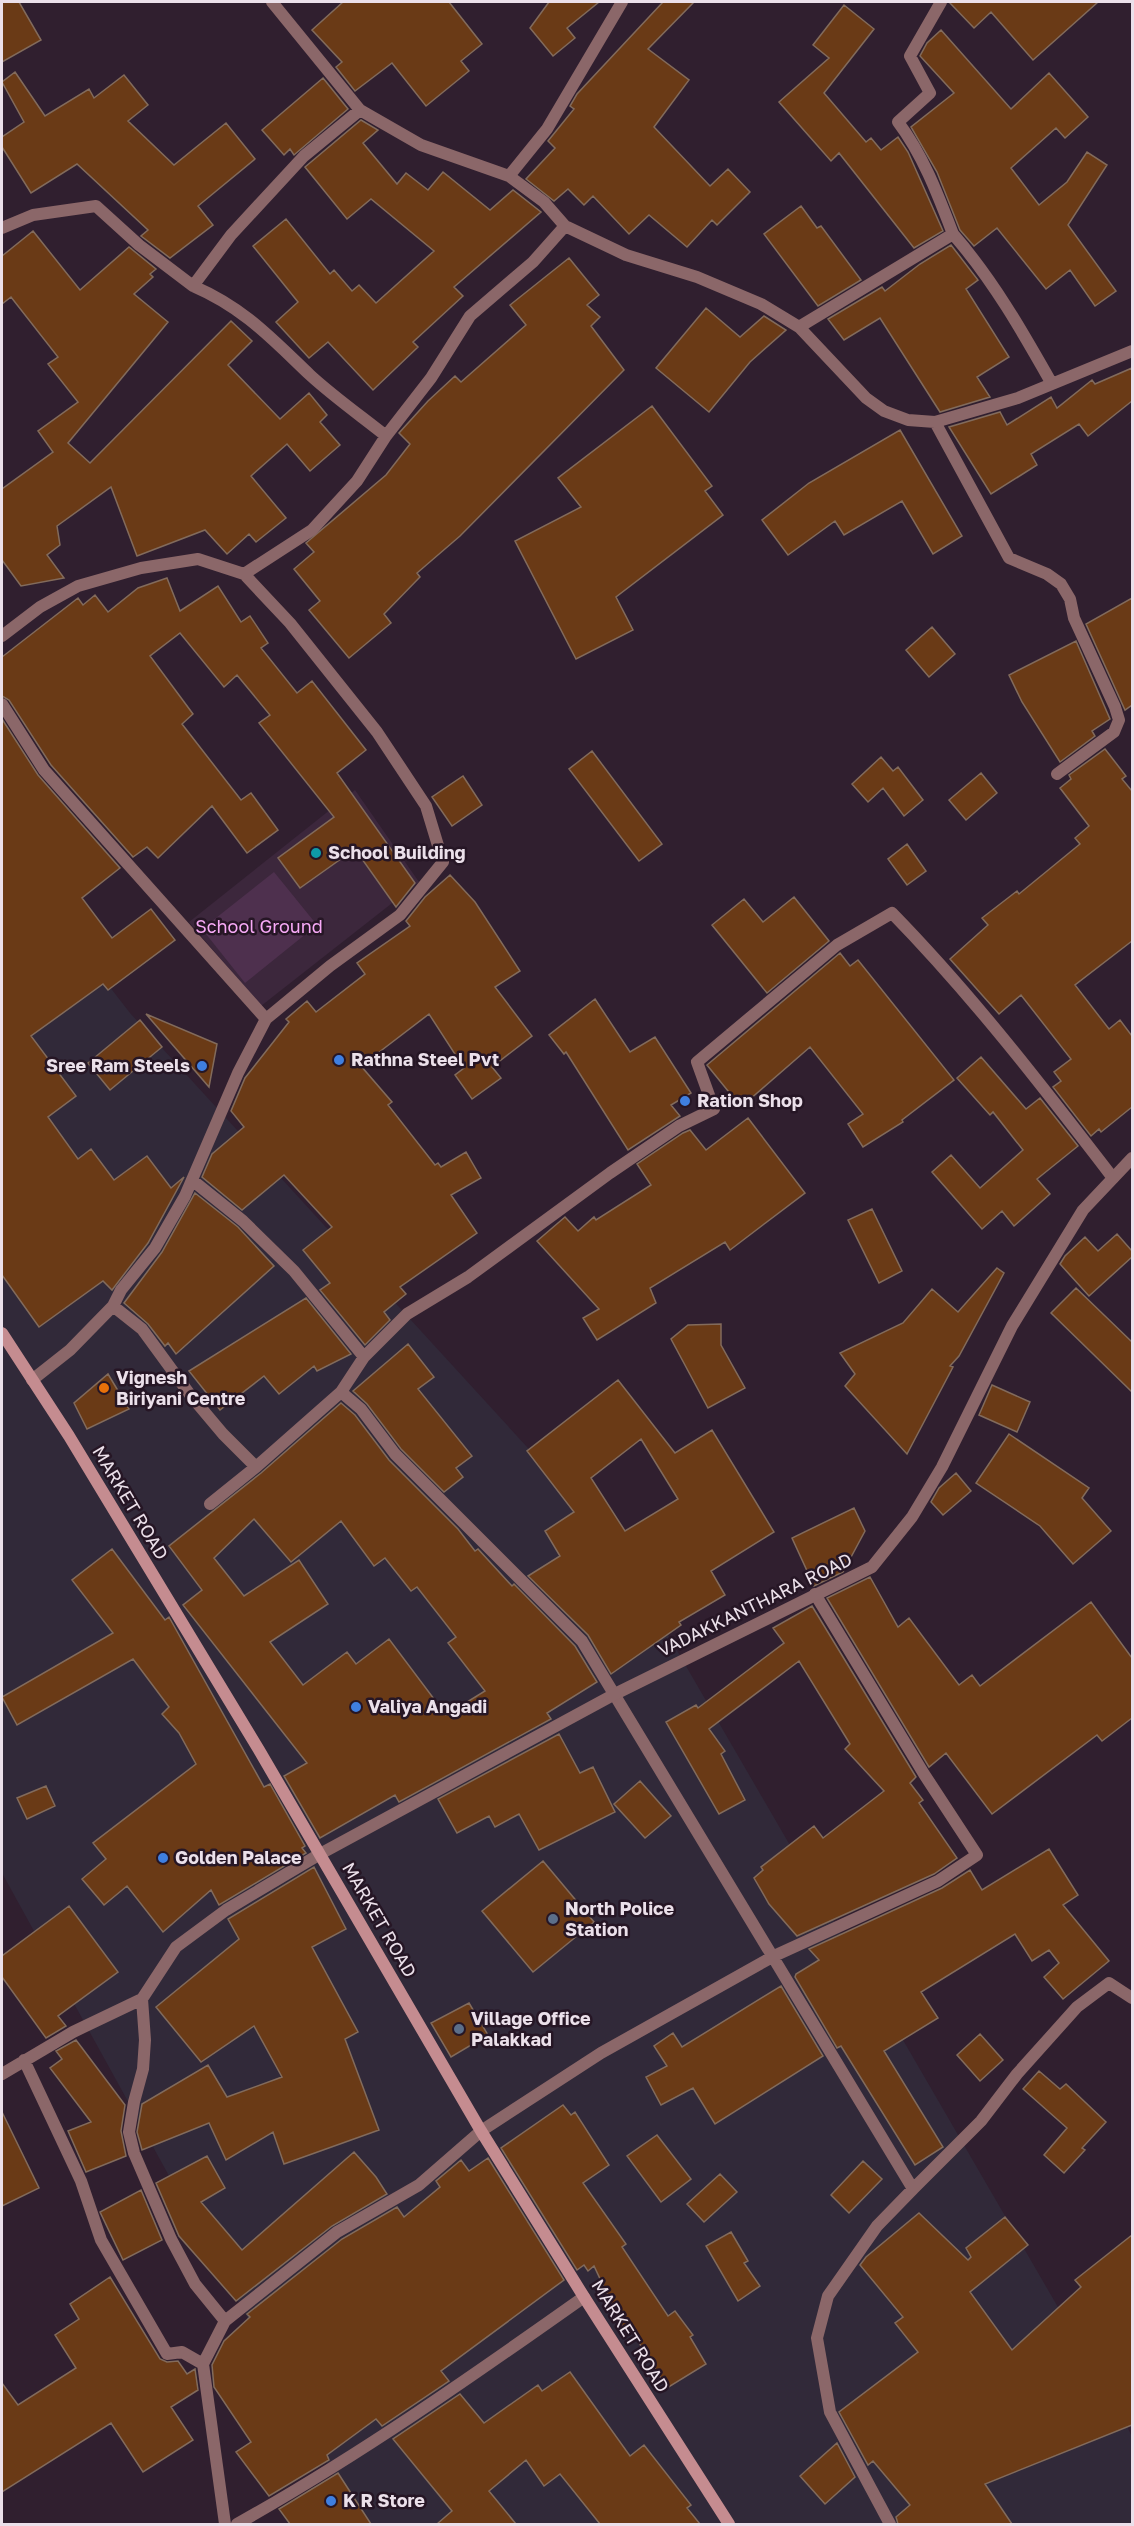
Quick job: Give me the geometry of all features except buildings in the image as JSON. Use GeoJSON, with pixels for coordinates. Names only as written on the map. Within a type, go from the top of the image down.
{"type":"FeatureCollection","features":[{"type":"Feature","properties":{"kind":"main road","name":"MARKET ROAD"},"geometry":{"type":"LineString","coordinates":[[2,1333],[69,1436],[320,1854],[481,2131],[729,2524]]}},
{"type":"Feature","properties":{"kind":"street"},"geometry":{"type":"LineString","coordinates":[[272,2],[360,110],[421,145],[509,176],[544,202],[565,226],[626,255],[697,277],[761,304],[799,327],[866,399],[884,411],[908,420],[935,422],[1018,398],[1132,351]]}},
{"type":"Feature","properties":{"kind":"street"},"geometry":{"type":"LineString","coordinates":[[509,176],[547,129],[622,2]]}},
{"type":"Feature","properties":{"kind":"street"},"geometry":{"type":"LineString","coordinates":[[941,2],[910,56],[930,93],[898,122],[908,135],[932,181],[953,234],[975,259],[1010,309],[1052,384]]}},
{"type":"Feature","properties":{"kind":"street"},"geometry":{"type":"LineString","coordinates":[[193,286],[231,235],[297,164],[360,110]]}},
{"type":"Feature","properties":{"kind":"street"},"geometry":{"type":"LineString","coordinates":[[2,228],[33,215],[96,206],[139,245],[193,286],[222,298],[263,330],[312,377],[386,436]]}},
{"type":"Feature","properties":{"kind":"street"},"geometry":{"type":"LineString","coordinates":[[244,574],[312,530],[357,481],[386,436],[431,378],[470,316],[533,262],[565,226]]}},
{"type":"Feature","properties":{"kind":"street"},"geometry":{"type":"LineString","coordinates":[[799,327],[953,234]]}},
{"type":"Feature","properties":{"kind":"street"},"geometry":{"type":"LineString","coordinates":[[935,422],[1009,558],[1047,574],[1061,584],[1070,599],[1074,618],[1115,706],[1119,720],[1114,732],[1057,774]]}},
{"type":"Feature","properties":{"kind":"street"},"geometry":{"type":"LineString","coordinates":[[2,636],[40,607],[78,586],[141,568],[198,559],[244,574],[304,640],[377,732],[426,806],[443,862],[400,915],[330,966],[266,1019],[238,1073],[185,1196],[155,1248],[121,1290],[113,1306],[70,1350],[32,1380]]}},
{"type":"Feature","properties":{"kind":"street"},"geometry":{"type":"LineString","coordinates":[[2,704],[44,770],[266,1019]]}},
{"type":"Feature","properties":{"kind":"street"},"geometry":{"type":"LineString","coordinates":[[210,1504],[341,1392],[364,1357],[407,1314],[468,1277],[669,1132],[714,1108],[697,1062],[837,945],[892,914],[930,952],[1031,1070],[1113,1178]]}},
{"type":"Feature","properties":{"kind":"street","name":"VADAKKANTHARA ROAD"},"geometry":{"type":"LineString","coordinates":[[142,1999],[176,1947],[226,1910],[320,1854],[615,1694],[872,1567],[912,1517],[942,1467],[1012,1326],[1083,1210],[1132,1158]]}},
{"type":"Feature","properties":{"kind":"street"},"geometry":{"type":"LineString","coordinates":[[192,1180],[243,1221],[294,1271],[364,1357]]}},
{"type":"Feature","properties":{"kind":"street"},"geometry":{"type":"LineString","coordinates":[[113,1306],[142,1329],[223,1434],[256,1467]]}},
{"type":"Feature","properties":{"kind":"street"},"geometry":{"type":"LineString","coordinates":[[341,1392],[361,1409],[395,1454],[582,1641],[913,2190]]}},
{"type":"Feature","properties":{"kind":"street"},"geometry":{"type":"LineString","coordinates":[[225,2524],[203,2364],[225,2321],[337,2232],[419,2185],[481,2131],[601,2054],[774,1956],[938,1881],[977,1855],[924,1774],[815,1594]]}},
{"type":"Feature","properties":{"kind":"street"},"geometry":{"type":"LineString","coordinates":[[890,2524],[830,2412],[817,2338],[828,2296],[877,2226],[981,2121],[1017,2074],[1077,2007],[1109,1983],[1132,1998]]}},
{"type":"Feature","properties":{"kind":"street"},"geometry":{"type":"LineString","coordinates":[[2,2074],[73,2032],[142,1999],[146,2040],[143,2069],[129,2132],[134,2153],[171,2239],[195,2284],[225,2321]]}},
{"type":"Feature","properties":{"kind":"street"},"geometry":{"type":"LineString","coordinates":[[24,2060],[81,2181],[101,2240],[141,2311],[167,2354],[182,2352],[203,2364]]}},
{"type":"Feature","properties":{"kind":"street"},"geometry":{"type":"LineString","coordinates":[[237,2524],[307,2485],[513,2348],[584,2297]]}},
{"type":"Feature","properties":{"kind":"shaded area"},"geometry":{"type":"Polygon","coordinates":[[[355,790],[419,882],[261,1006],[189,922],[355,790]]]}},
{"type":"Feature","properties":{"kind":"shaded area","name":"Valiya Angadi"},"geometry":{"type":"Polygon","coordinates":[[[2,848],[130,1013],[614,1542],[1127,2426],[1132,2437],[1132,2524],[361,2524],[2,1873],[2,848]]]}},
{"type":"Feature","properties":{"kind":"green space","name":"School Ground"},"geometry":{"type":"Polygon","coordinates":[[[274,872],[317,925],[245,983],[202,929],[274,872]]]}},
{"type":"Feature","properties":{"kind":"place","name":"School Building"},"geometry":{"type":"Point","coordinates":[316,853]}},
{"type":"Feature","properties":{"kind":"place","name":"Rathna Steel Pvt"},"geometry":{"type":"Point","coordinates":[339,1060]}},
{"type":"Feature","properties":{"kind":"place","name":"Sree Ram Steels"},"geometry":{"type":"Point","coordinates":[202,1066]}},
{"type":"Feature","properties":{"kind":"place","name":"Ration Shop"},"geometry":{"type":"Point","coordinates":[685,1101]}},
{"type":"Feature","properties":{"kind":"place","name":"Vignesh Biriyani Centre"},"geometry":{"type":"Point","coordinates":[104,1388]}},
{"type":"Feature","properties":{"kind":"place","name":"Valiya Angadi"},"geometry":{"type":"Point","coordinates":[356,1707]}},
{"type":"Feature","properties":{"kind":"place","name":"Golden Palace"},"geometry":{"type":"Point","coordinates":[163,1858]}},
{"type":"Feature","properties":{"kind":"place","name":"North Police Station"},"geometry":{"type":"Point","coordinates":[553,1919]}},
{"type":"Feature","properties":{"kind":"place","name":"Village Office Palakkad"},"geometry":{"type":"Point","coordinates":[459,2029]}},
{"type":"Feature","properties":{"kind":"place","name":"K R Store"},"geometry":{"type":"Point","coordinates":[331,2501]}}]}
